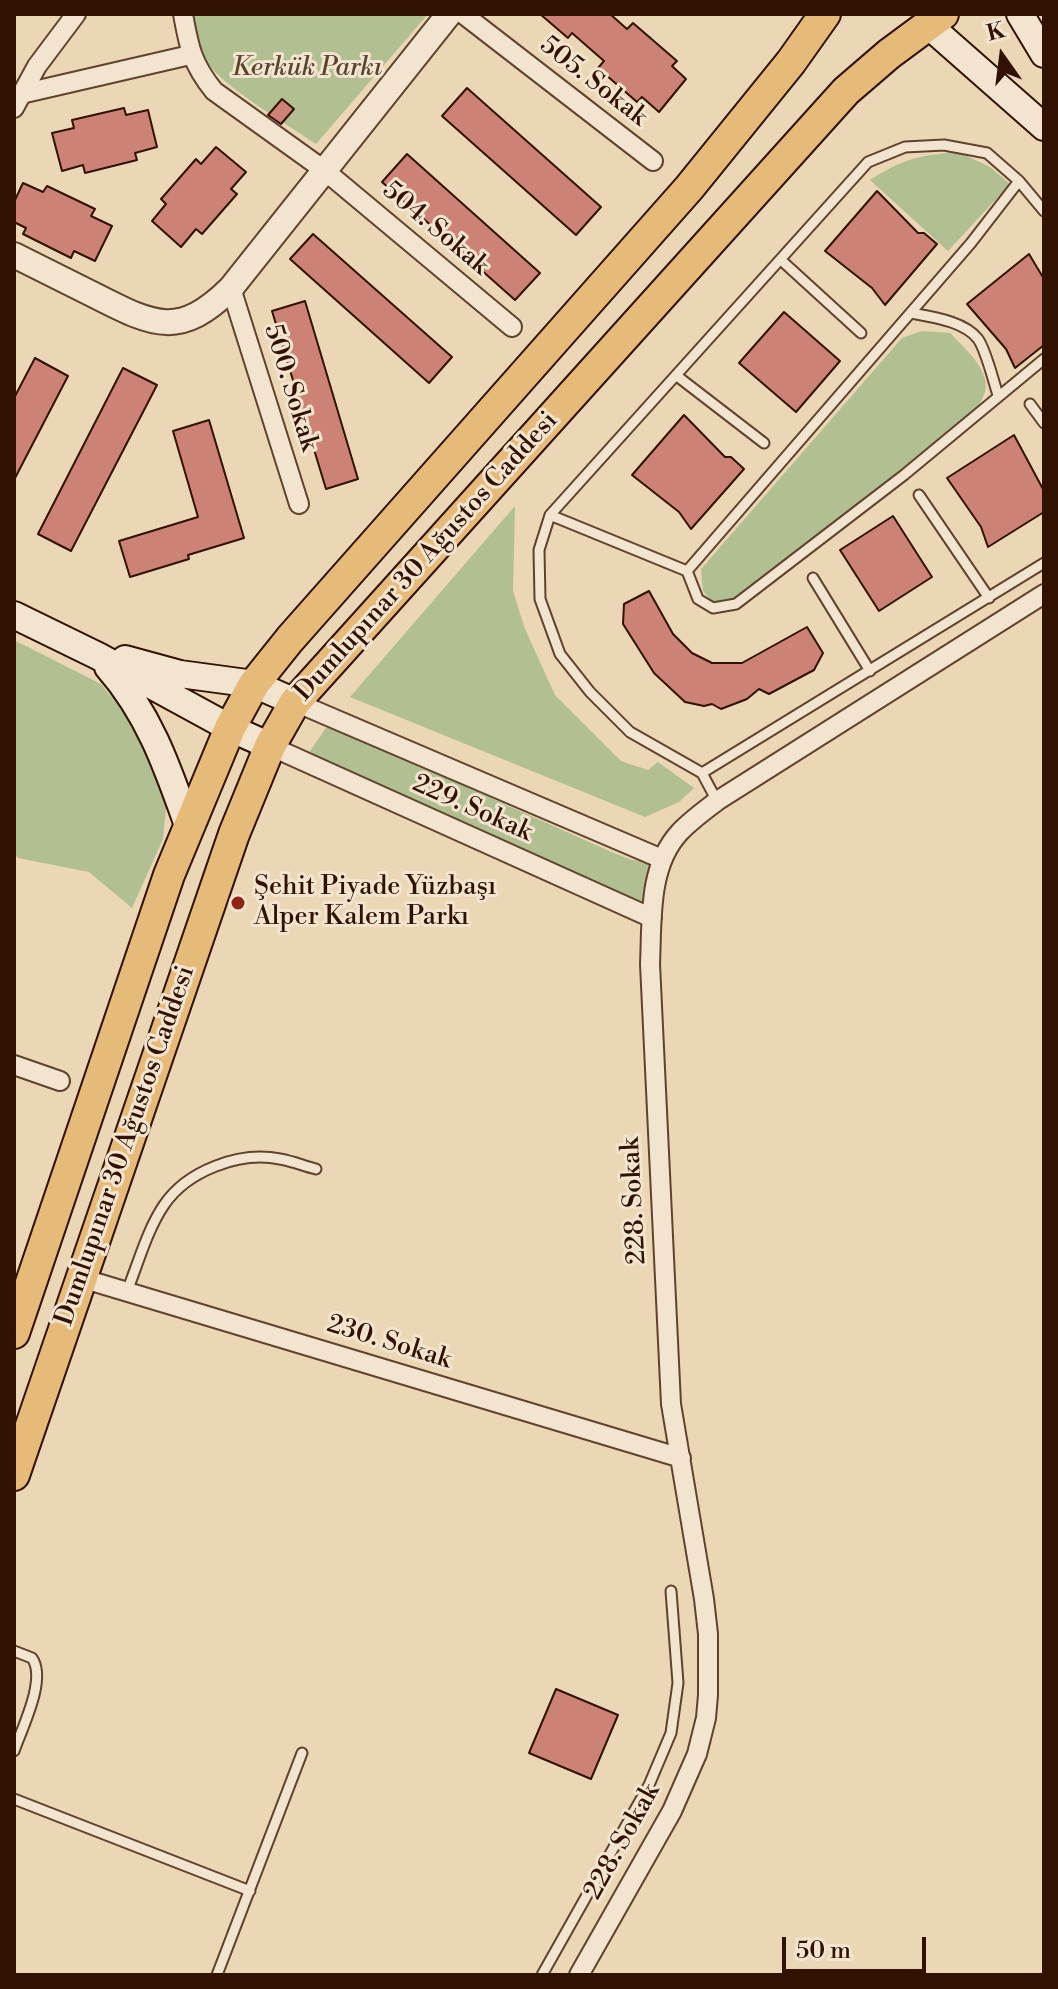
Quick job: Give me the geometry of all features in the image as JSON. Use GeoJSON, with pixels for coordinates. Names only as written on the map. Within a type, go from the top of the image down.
{"type":"FeatureCollection","features":[{"type":"Feature","properties":{"kind":"main road","name":"Dumlupınar 30 Ağustos Caddesi"},"geometry":{"type":"LineString","coordinates":[[14,1333],[169,875],[230,728],[254,684],[290,639],[689,188],[791,62],[825,14]]}},
{"type":"Feature","properties":{"kind":"main road"},"geometry":{"type":"LineString","coordinates":[[1020,14],[1044,54]]}},
{"type":"Feature","properties":{"kind":"main road","name":"Dumlupınar 30 Ağustos Caddesi"},"geometry":{"type":"LineString","coordinates":[[14,1475],[216,885],[270,746],[295,702],[846,91],[928,17]]}},
{"type":"Feature","properties":{"kind":"main road"},"geometry":{"type":"LineString","coordinates":[[928,17],[1044,127]]}},
{"type":"Feature","properties":{"kind":"main road"},"geometry":{"type":"LineString","coordinates":[[14,615],[270,746]]}},
{"type":"Feature","properties":{"kind":"main road"},"geometry":{"type":"LineString","coordinates":[[98,656],[127,659],[180,674],[254,684],[295,702]]}},
{"type":"Feature","properties":{"kind":"main road"},"geometry":{"type":"LineString","coordinates":[[98,656],[130,691],[147,719],[163,753],[189,828]]}},
{"type":"Feature","properties":{"kind":"street"},"geometry":{"type":"LineString","coordinates":[[18,101],[37,66],[76,14]]}},
{"type":"Feature","properties":{"kind":"street"},"geometry":{"type":"LineString","coordinates":[[18,101],[190,55],[183,14]]}},
{"type":"Feature","properties":{"kind":"street"},"geometry":{"type":"LineString","coordinates":[[14,255],[143,320],[167,323],[190,318],[212,307],[231,288],[449,14]]}},
{"type":"Feature","properties":{"kind":"street","name":"505. Sokak"},"geometry":{"type":"LineString","coordinates":[[463,14],[653,161]]}},
{"type":"Feature","properties":{"kind":"street","name":"504. Sokak"},"geometry":{"type":"LineString","coordinates":[[190,55],[214,91],[324,170],[512,327]]}},
{"type":"Feature","properties":{"kind":"street","name":"500. Sokak"},"geometry":{"type":"LineString","coordinates":[[231,288],[299,504]]}},
{"type":"Feature","properties":{"kind":"street","name":"228. Sokak"},"geometry":{"type":"LineString","coordinates":[[579,1975],[672,1811],[697,1754],[706,1718],[708,1634],[671,1404],[651,980],[652,918],[662,859],[678,834],[717,801],[1044,594]]}},
{"type":"Feature","properties":{"kind":"street","name":"229. Sokak"},"geometry":{"type":"LineString","coordinates":[[295,702],[662,859]]}},
{"type":"Feature","properties":{"kind":"street","name":"229. Sokak"},"geometry":{"type":"LineString","coordinates":[[270,746],[652,918]]}},
{"type":"Feature","properties":{"kind":"street"},"geometry":{"type":"LineString","coordinates":[[14,1065],[60,1081]]}},
{"type":"Feature","properties":{"kind":"street","name":"230. Sokak"},"geometry":{"type":"LineString","coordinates":[[81,1278],[681,1458]]}},
{"type":"Feature","properties":{"kind":"lane"},"geometry":{"type":"LineString","coordinates":[[717,801],[702,773],[630,732],[590,692],[560,654],[540,599],[539,550],[550,515],[868,162],[905,147],[944,145],[987,153],[1019,181],[1044,211]]}},
{"type":"Feature","properties":{"kind":"lane"},"geometry":{"type":"LineString","coordinates":[[687,571],[971,243],[1019,181]]}},
{"type":"Feature","properties":{"kind":"lane"},"geometry":{"type":"LineString","coordinates":[[781,260],[861,333]]}},
{"type":"Feature","properties":{"kind":"lane"},"geometry":{"type":"LineString","coordinates":[[911,313],[964,328],[978,339],[998,395]]}},
{"type":"Feature","properties":{"kind":"lane"},"geometry":{"type":"LineString","coordinates":[[550,515],[687,571],[698,599],[713,608],[736,604],[904,475],[1044,359]]}},
{"type":"Feature","properties":{"kind":"lane"},"geometry":{"type":"LineString","coordinates":[[677,376],[764,443]]}},
{"type":"Feature","properties":{"kind":"lane"},"geometry":{"type":"LineString","coordinates":[[1030,404],[1044,423]]}},
{"type":"Feature","properties":{"kind":"lane"},"geometry":{"type":"LineString","coordinates":[[919,495],[989,598]]}},
{"type":"Feature","properties":{"kind":"lane"},"geometry":{"type":"LineString","coordinates":[[702,773],[1044,563]]}},
{"type":"Feature","properties":{"kind":"lane"},"geometry":{"type":"LineString","coordinates":[[813,578],[870,671]]}},
{"type":"Feature","properties":{"kind":"lane"},"geometry":{"type":"LineString","coordinates":[[127,1291],[162,1208],[179,1186],[213,1166],[238,1160],[277,1158],[316,1169]]}},
{"type":"Feature","properties":{"kind":"lane"},"geometry":{"type":"LineString","coordinates":[[542,1975],[649,1785],[671,1733],[678,1683],[671,1591]]}},
{"type":"Feature","properties":{"kind":"lane"},"geometry":{"type":"LineString","coordinates":[[14,1651],[32,1658],[38,1671],[35,1691],[14,1751]]}},
{"type":"Feature","properties":{"kind":"lane"},"geometry":{"type":"LineString","coordinates":[[217,1975],[302,1753]]}},
{"type":"Feature","properties":{"kind":"lane"},"geometry":{"type":"LineString","coordinates":[[14,1799],[250,1891]]}},
{"type":"Feature","properties":{"kind":"green space","name":"Kerkük Parkı"},"geometry":{"type":"Polygon","coordinates":[[[192,14],[428,14],[316,144],[241,94],[215,72],[201,51],[192,14]]]}},
{"type":"Feature","properties":{"kind":"green space"},"geometry":{"type":"Polygon","coordinates":[[[958,152],[990,167],[1010,184],[948,251],[870,180],[912,159],[958,152]]]}},
{"type":"Feature","properties":{"kind":"green space"},"geometry":{"type":"Polygon","coordinates":[[[922,331],[950,333],[980,367],[986,384],[977,410],[732,601],[712,602],[703,591],[701,569],[902,338],[922,331]]]}},
{"type":"Feature","properties":{"kind":"green space"},"geometry":{"type":"Polygon","coordinates":[[[515,506],[513,591],[525,629],[555,695],[621,761],[648,770],[658,762],[694,788],[679,802],[645,817],[350,697],[515,506]]]}},
{"type":"Feature","properties":{"kind":"green space"},"geometry":{"type":"Polygon","coordinates":[[[14,640],[101,684],[127,716],[150,758],[166,807],[163,839],[132,908],[89,872],[18,858],[14,854],[14,640]]]}},
{"type":"Feature","properties":{"kind":"green space"},"geometry":{"type":"Polygon","coordinates":[[[330,726],[616,854],[632,860],[659,863],[642,903],[318,758],[310,751],[330,726]]]}},
{"type":"Feature","properties":{"kind":"building"},"geometry":{"type":"Polygon","coordinates":[[[540,14],[610,14],[627,29],[633,23],[677,61],[672,66],[686,79],[659,112],[642,97],[637,102],[598,68],[604,61],[572,33],[568,38],[540,14]]]}},
{"type":"Feature","properties":{"kind":"building"},"geometry":{"type":"Polygon","coordinates":[[[467,88],[601,207],[576,235],[442,116],[467,88]]]}},
{"type":"Feature","properties":{"kind":"building"},"geometry":{"type":"Polygon","coordinates":[[[282,99],[294,109],[281,124],[268,115],[282,99]]]}},
{"type":"Feature","properties":{"kind":"building"},"geometry":{"type":"Polygon","coordinates":[[[124,108],[126,115],[148,110],[157,147],[135,153],[137,160],[85,173],[83,165],[62,171],[52,133],[74,128],[72,120],[124,108]]]}},
{"type":"Feature","properties":{"kind":"building"},"geometry":{"type":"Polygon","coordinates":[[[216,147],[246,172],[231,189],[237,194],[202,234],[196,229],[181,247],[152,221],[166,204],[161,199],[196,159],[201,164],[216,147]]]}},
{"type":"Feature","properties":{"kind":"building"},"geometry":{"type":"Polygon","coordinates":[[[407,154],[540,273],[515,300],[382,182],[407,154]]]}},
{"type":"Feature","properties":{"kind":"building"},"geometry":{"type":"Polygon","coordinates":[[[23,183],[43,192],[47,186],[95,209],[91,216],[112,226],[95,261],[74,251],[71,258],[23,234],[26,228],[14,222],[14,202],[23,183]]]}},
{"type":"Feature","properties":{"kind":"building"},"geometry":{"type":"Polygon","coordinates":[[[877,191],[918,233],[924,233],[937,244],[885,305],[872,288],[825,251],[877,191]]]}},
{"type":"Feature","properties":{"kind":"building"},"geometry":{"type":"Polygon","coordinates":[[[313,234],[452,357],[429,383],[290,259],[313,234]]]}},
{"type":"Feature","properties":{"kind":"building"},"geometry":{"type":"Polygon","coordinates":[[[1029,254],[1044,279],[1044,345],[1015,368],[1006,349],[967,304],[1029,254]]]}},
{"type":"Feature","properties":{"kind":"building"},"geometry":{"type":"Polygon","coordinates":[[[305,301],[358,479],[326,489],[272,311],[305,301]]]}},
{"type":"Feature","properties":{"kind":"building"},"geometry":{"type":"Polygon","coordinates":[[[784,312],[840,361],[796,412],[739,363],[784,312]]]}},
{"type":"Feature","properties":{"kind":"building"},"geometry":{"type":"Polygon","coordinates":[[[35,358],[68,376],[14,480],[14,398],[35,358]]]}},
{"type":"Feature","properties":{"kind":"building"},"geometry":{"type":"Polygon","coordinates":[[[123,368],[157,385],[71,551],[38,534],[123,368]]]}},
{"type":"Feature","properties":{"kind":"building"},"geometry":{"type":"Polygon","coordinates":[[[684,415],[725,457],[731,457],[744,469],[691,529],[679,512],[632,475],[684,415]]]}},
{"type":"Feature","properties":{"kind":"building"},"geometry":{"type":"Polygon","coordinates":[[[209,420],[244,538],[130,577],[119,541],[198,517],[173,431],[209,420]]]}},
{"type":"Feature","properties":{"kind":"building"},"geometry":{"type":"Polygon","coordinates":[[[1014,435],[1044,491],[1044,512],[988,547],[981,527],[947,478],[1014,435]]]}},
{"type":"Feature","properties":{"kind":"building"},"geometry":{"type":"Polygon","coordinates":[[[893,516],[932,577],[879,611],[840,550],[893,516]]]}},
{"type":"Feature","properties":{"kind":"building"},"geometry":{"type":"Polygon","coordinates":[[[649,591],[673,634],[692,653],[712,663],[742,663],[807,627],[823,653],[814,670],[769,694],[759,689],[747,699],[721,709],[712,704],[704,706],[685,702],[654,673],[623,624],[624,604],[649,591]]]}},
{"type":"Feature","properties":{"kind":"building"},"geometry":{"type":"Polygon","coordinates":[[[556,1689],[618,1715],[591,1779],[529,1753],[556,1689]]]}},
{"type":"Feature","properties":{"kind":"place","name":"Şehit Piyade Yüzbaşı Alper Kalem Parkı"},"geometry":{"type":"Point","coordinates":[238,903]}}]}
